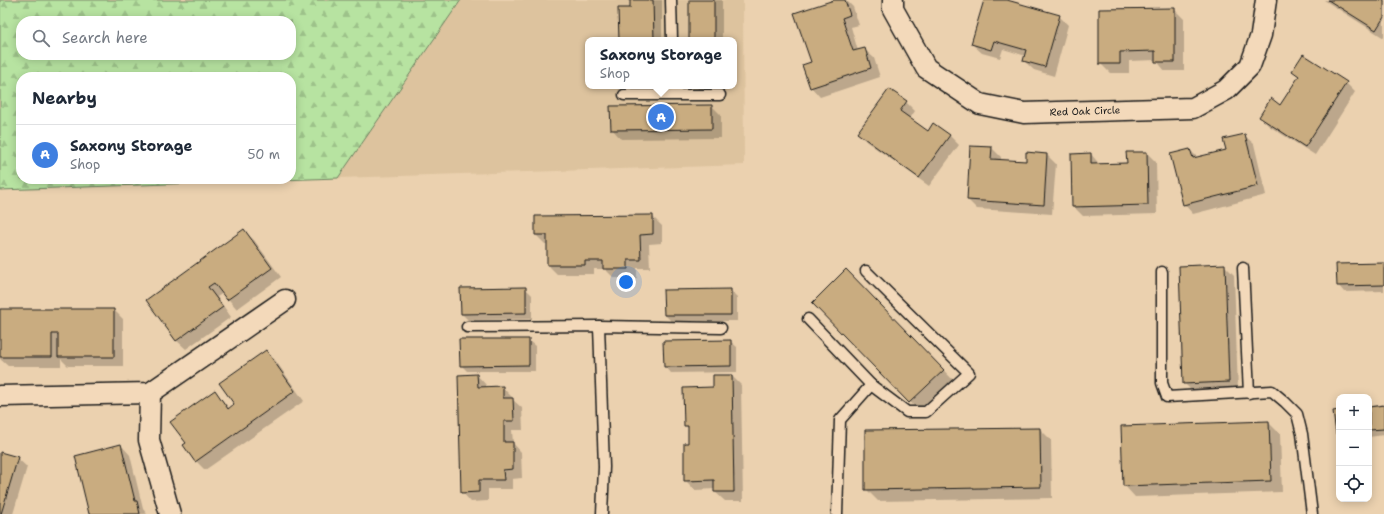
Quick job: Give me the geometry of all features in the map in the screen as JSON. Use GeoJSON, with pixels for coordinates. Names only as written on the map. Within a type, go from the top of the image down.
{"type":"FeatureCollection","features":[{"type":"Feature","properties":{"kind":"street","name":"Red Oak Circle"},"geometry":{"type":"LineString","coordinates":[[893,0],[893,9],[926,68],[980,104],[1024,112],[1193,108],[1226,90],[1250,66],[1261,35],[1266,0]]}},
{"type":"Feature","properties":{"kind":"street"},"geometry":{"type":"LineString","coordinates":[[0,396],[150,393],[285,300]]}},
{"type":"Feature","properties":{"kind":"street"},"geometry":{"type":"LineString","coordinates":[[150,393],[149,440],[170,514]]}},
{"type":"Feature","properties":{"kind":"lane"},"geometry":{"type":"LineString","coordinates":[[671,0],[672,37]]}},
{"type":"Feature","properties":{"kind":"lane"},"geometry":{"type":"LineString","coordinates":[[624,94],[672,90],[720,95]]}},
{"type":"Feature","properties":{"kind":"lane"},"geometry":{"type":"LineString","coordinates":[[1244,268],[1249,393]]}},
{"type":"Feature","properties":{"kind":"lane"},"geometry":{"type":"LineString","coordinates":[[808,319],[871,385],[907,412],[926,412],[969,373],[866,271]]}},
{"type":"Feature","properties":{"kind":"lane"},"geometry":{"type":"LineString","coordinates":[[1162,272],[1162,383],[1167,397],[1272,391],[1297,414],[1302,434],[1312,514]]}},
{"type":"Feature","properties":{"kind":"lane"},"geometry":{"type":"LineString","coordinates":[[467,327],[599,326],[721,328]]}},
{"type":"Feature","properties":{"kind":"lane"},"geometry":{"type":"LineString","coordinates":[[599,326],[604,467],[602,514]]}},
{"type":"Feature","properties":{"kind":"lane"},"geometry":{"type":"LineString","coordinates":[[837,514],[840,420],[871,385]]}},
{"type":"Feature","properties":{"kind":"shaded area"},"geometry":{"type":"Polygon","coordinates":[[[461,0],[743,0],[744,165],[338,178],[461,0]]]}},
{"type":"Feature","properties":{"kind":"green space"},"geometry":{"type":"Polygon","coordinates":[[[0,0],[461,0],[338,178],[296,179],[296,72],[16,72],[16,184],[169,184],[0,190],[0,0]]]}},
{"type":"Feature","properties":{"kind":"building"},"geometry":{"type":"Polygon","coordinates":[[[630,0],[653,0],[654,37],[619,37],[618,8],[630,8],[630,0]]]}},
{"type":"Feature","properties":{"kind":"building"},"geometry":{"type":"Polygon","coordinates":[[[689,0],[714,0],[714,37],[689,37],[689,0]]]}},
{"type":"Feature","properties":{"kind":"building"},"geometry":{"type":"Polygon","coordinates":[[[834,0],[845,0],[850,15],[842,18],[853,51],[865,48],[871,68],[810,88],[802,65],[811,62],[794,13],[834,0]]]}},
{"type":"Feature","properties":{"kind":"building"},"geometry":{"type":"Polygon","coordinates":[[[984,0],[1007,0],[1060,15],[1045,67],[1023,61],[1026,50],[994,41],[991,50],[971,44],[984,0]]]}},
{"type":"Feature","properties":{"kind":"building"},"geometry":{"type":"Polygon","coordinates":[[[1328,0],[1384,0],[1384,17],[1376,30],[1328,0]]]}},
{"type":"Feature","properties":{"kind":"building"},"geometry":{"type":"Polygon","coordinates":[[[1175,8],[1175,62],[1155,62],[1155,51],[1120,52],[1120,64],[1099,64],[1099,9],[1175,8]]]}},
{"type":"Feature","properties":{"kind":"building"},"geometry":{"type":"Polygon","coordinates":[[[1303,54],[1347,82],[1305,147],[1259,117],[1271,98],[1280,105],[1299,76],[1292,71],[1303,54]]]}},
{"type":"Feature","properties":{"kind":"building"},"geometry":{"type":"Polygon","coordinates":[[[889,89],[907,101],[900,111],[928,131],[933,123],[950,135],[919,178],[857,133],[889,89]]]}},
{"type":"Feature","properties":{"kind":"building"},"geometry":{"type":"Polygon","coordinates":[[[712,105],[712,129],[611,130],[610,106],[712,105]]]}},
{"type":"Feature","properties":{"kind":"building"},"geometry":{"type":"Polygon","coordinates":[[[1245,134],[1258,186],[1183,205],[1170,154],[1190,149],[1193,158],[1226,150],[1223,139],[1245,134]]]}},
{"type":"Feature","properties":{"kind":"building"},"geometry":{"type":"Polygon","coordinates":[[[970,146],[992,147],[991,159],[1026,161],[1026,152],[1047,154],[1044,205],[967,200],[970,146]]]}},
{"type":"Feature","properties":{"kind":"building"},"geometry":{"type":"Polygon","coordinates":[[[1126,152],[1147,152],[1148,205],[1072,207],[1071,154],[1091,153],[1091,164],[1127,163],[1126,152]]]}},
{"type":"Feature","properties":{"kind":"building"},"geometry":{"type":"Polygon","coordinates":[[[653,215],[653,234],[640,235],[641,260],[628,260],[628,269],[603,269],[603,261],[585,261],[585,265],[547,265],[547,235],[535,235],[535,216],[653,215]]]}},
{"type":"Feature","properties":{"kind":"building"},"geometry":{"type":"Polygon","coordinates":[[[244,229],[272,268],[227,300],[214,283],[208,287],[223,307],[176,341],[146,300],[244,229]]]}},
{"type":"Feature","properties":{"kind":"building"},"geometry":{"type":"Polygon","coordinates":[[[1384,263],[1384,285],[1337,286],[1336,264],[1384,263]]]}},
{"type":"Feature","properties":{"kind":"building"},"geometry":{"type":"Polygon","coordinates":[[[1225,264],[1229,382],[1183,384],[1179,266],[1225,264]]]}},
{"type":"Feature","properties":{"kind":"building"},"geometry":{"type":"Polygon","coordinates":[[[846,269],[944,370],[909,403],[812,303],[846,269]]]}},
{"type":"Feature","properties":{"kind":"building"},"geometry":{"type":"Polygon","coordinates":[[[526,287],[526,313],[461,314],[460,288],[526,287]]]}},
{"type":"Feature","properties":{"kind":"building"},"geometry":{"type":"Polygon","coordinates":[[[731,289],[731,315],[664,315],[663,290],[731,289]]]}},
{"type":"Feature","properties":{"kind":"building"},"geometry":{"type":"Polygon","coordinates":[[[0,309],[114,309],[114,357],[58,357],[58,334],[52,334],[52,357],[0,357],[0,309]]]}},
{"type":"Feature","properties":{"kind":"building"},"geometry":{"type":"Polygon","coordinates":[[[459,339],[529,339],[529,365],[460,366],[459,339]]]}},
{"type":"Feature","properties":{"kind":"building"},"geometry":{"type":"Polygon","coordinates":[[[731,340],[731,366],[664,367],[663,341],[731,340]]]}},
{"type":"Feature","properties":{"kind":"building"},"geometry":{"type":"Polygon","coordinates":[[[266,350],[295,391],[195,462],[183,445],[186,443],[170,422],[215,390],[228,409],[234,404],[219,383],[266,350]]]}},
{"type":"Feature","properties":{"kind":"building"},"geometry":{"type":"Polygon","coordinates":[[[477,374],[478,387],[503,386],[503,398],[513,398],[514,421],[504,421],[504,442],[513,442],[513,469],[503,470],[504,480],[479,480],[479,492],[461,493],[458,375],[477,374]]]}},
{"type":"Feature","properties":{"kind":"building"},"geometry":{"type":"Polygon","coordinates":[[[713,375],[732,375],[734,492],[714,492],[714,480],[684,481],[684,443],[688,443],[688,426],[684,426],[683,388],[713,387],[713,375]]]}},
{"type":"Feature","properties":{"kind":"building"},"geometry":{"type":"Polygon","coordinates":[[[1384,405],[1384,429],[1372,430],[1372,407],[1384,405]]]}},
{"type":"Feature","properties":{"kind":"building"},"geometry":{"type":"Polygon","coordinates":[[[1336,410],[1336,434],[1333,411],[1336,410]]]}},
{"type":"Feature","properties":{"kind":"building"},"geometry":{"type":"Polygon","coordinates":[[[1269,421],[1271,481],[1123,486],[1121,426],[1269,421]]]}},
{"type":"Feature","properties":{"kind":"building"},"geometry":{"type":"Polygon","coordinates":[[[1040,428],[1041,487],[865,490],[865,430],[1040,428]]]}},
{"type":"Feature","properties":{"kind":"building"},"geometry":{"type":"Polygon","coordinates":[[[121,444],[135,501],[137,501],[140,514],[89,514],[75,456],[121,444]]]}},
{"type":"Feature","properties":{"kind":"building"},"geometry":{"type":"Polygon","coordinates":[[[0,452],[18,457],[1,514],[0,514],[0,452]]]}},
{"type":"Feature","properties":{"kind":"place","name":"Saxony Storage"},"geometry":{"type":"Point","coordinates":[661,117]}}]}
